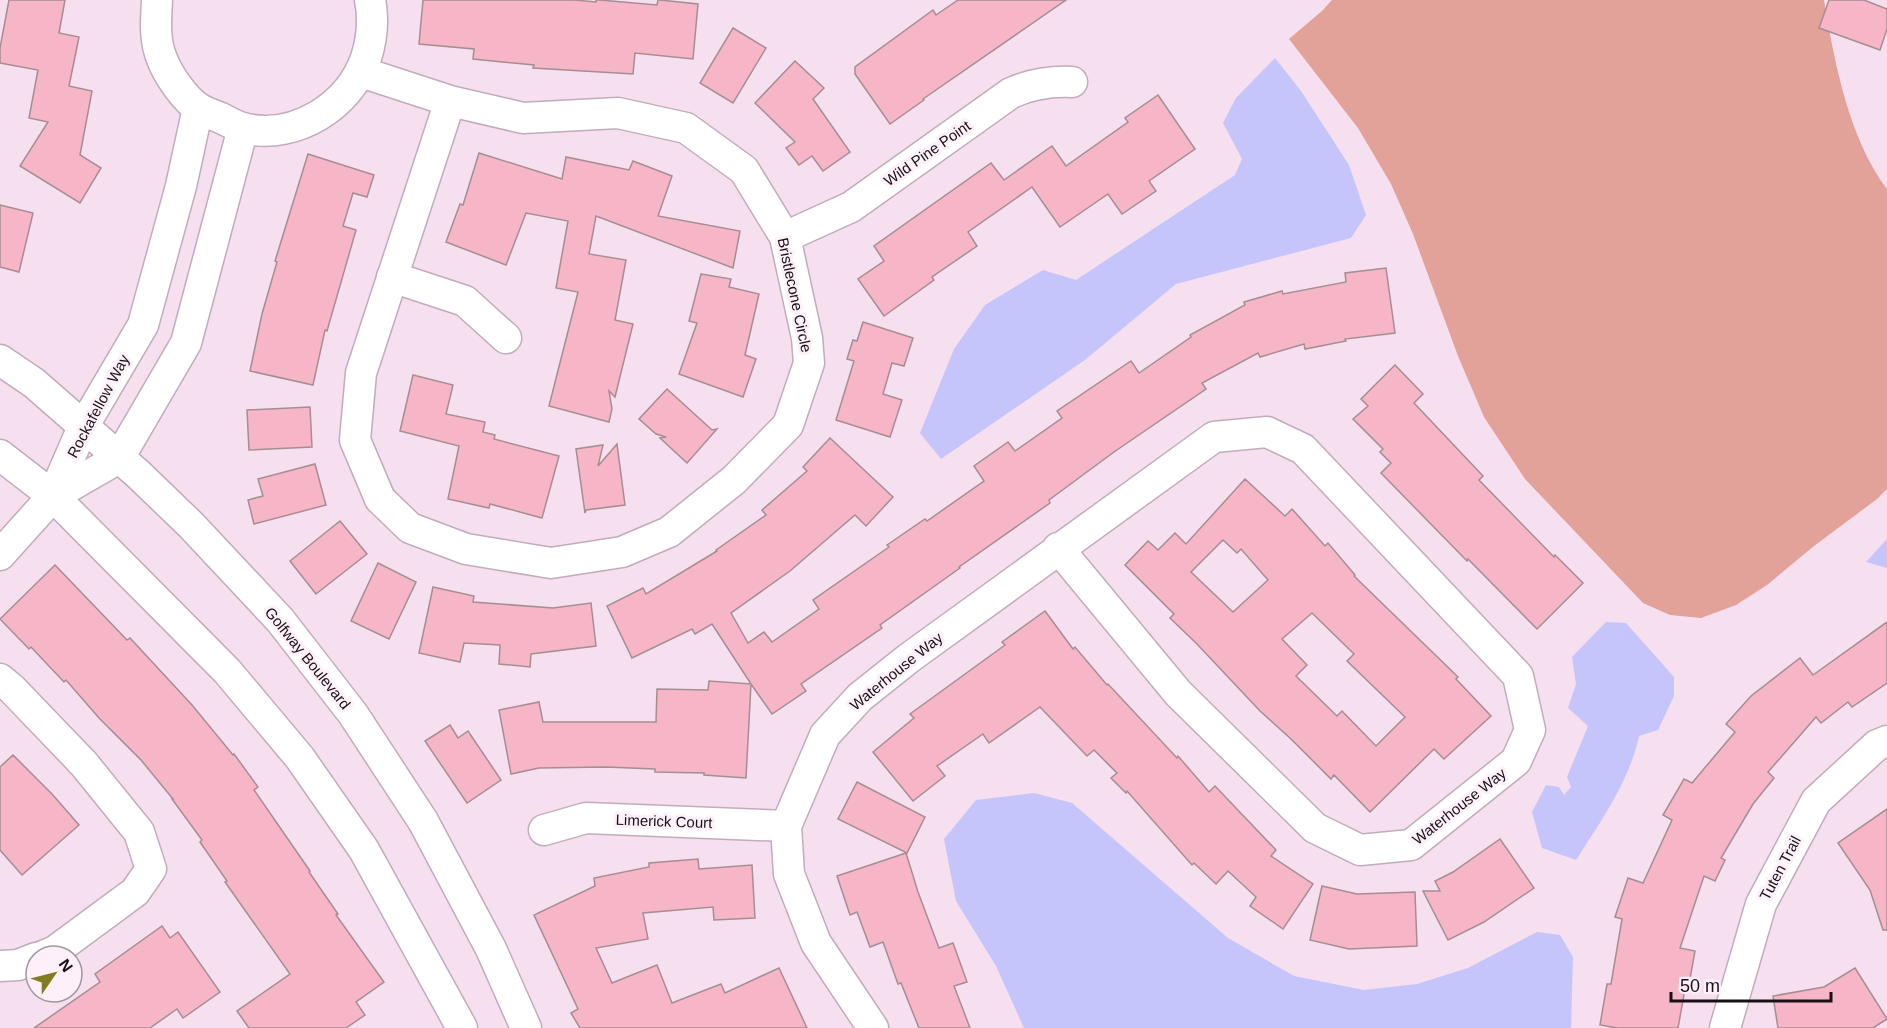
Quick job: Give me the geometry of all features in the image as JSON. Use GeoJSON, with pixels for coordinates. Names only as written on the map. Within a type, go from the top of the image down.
{"type":"FeatureCollection","features":[{"type":"Feature","properties":{"kind":"street"},"geometry":{"type":"LineString","coordinates":[[157,0],[155,28],[161,58],[176,86],[198,108],[243,128],[277,130],[303,123],[326,111],[346,94],[361,72],[371,44],[373,13],[370,0]]}},
{"type":"Feature","properties":{"kind":"street","name":"Bristlecone Circle"},"geometry":{"type":"LineString","coordinates":[[361,72],[450,100],[523,118],[618,113],[686,128],[744,170],[785,237],[807,338],[809,363],[788,425],[734,480],[669,532],[622,552],[551,563],[466,549],[428,535],[410,528],[380,499],[355,440],[361,373],[450,100]]}},
{"type":"Feature","properties":{"kind":"street","name":"Wild Pine Point"},"geometry":{"type":"LineString","coordinates":[[785,237],[851,207],[1011,93],[1035,84],[1072,82]]}},
{"type":"Feature","properties":{"kind":"street","name":"Rockafellow Way"},"geometry":{"type":"LineString","coordinates":[[53,495],[83,427],[143,325],[181,186],[198,108]]}},
{"type":"Feature","properties":{"kind":"street"},"geometry":{"type":"LineString","coordinates":[[119,458],[186,343],[243,128]]}},
{"type":"Feature","properties":{"kind":"street"},"geometry":{"type":"LineString","coordinates":[[392,277],[465,301],[506,338]]}},
{"type":"Feature","properties":{"kind":"street","name":"Golfway Boulevard"},"geometry":{"type":"LineString","coordinates":[[0,360],[34,383],[138,474],[191,525],[280,620],[353,714],[423,821],[491,949],[526,1028]]}},
{"type":"Feature","properties":{"kind":"street","name":"Waterhouse Way"},"geometry":{"type":"LineString","coordinates":[[873,1028],[816,943],[789,874],[786,826],[825,735],[860,697],[909,658],[1058,548],[1214,436],[1267,432],[1303,449],[1518,676],[1530,730],[1516,761],[1411,845],[1360,850],[1315,828],[1178,693],[1058,548]]}},
{"type":"Feature","properties":{"kind":"street"},"geometry":{"type":"LineString","coordinates":[[0,455],[53,495],[227,671],[300,758],[364,850],[462,1028]]}},
{"type":"Feature","properties":{"kind":"street","name":"Rockafellow Way"},"geometry":{"type":"LineString","coordinates":[[53,495],[119,458]]}},
{"type":"Feature","properties":{"kind":"street"},"geometry":{"type":"LineString","coordinates":[[0,555],[53,495]]}},
{"type":"Feature","properties":{"kind":"street"},"geometry":{"type":"LineString","coordinates":[[0,679],[84,764],[140,832],[151,869],[135,892],[64,944]]}},
{"type":"Feature","properties":{"kind":"street","name":"Tuten Trail"},"geometry":{"type":"LineString","coordinates":[[1725,1028],[1761,903],[1816,801],[1877,745],[1887,741]]}},
{"type":"Feature","properties":{"kind":"street","name":"Limerick Court"},"geometry":{"type":"LineString","coordinates":[[544,830],[586,818],[786,826]]}},
{"type":"Feature","properties":{"kind":"street"},"geometry":{"type":"LineString","coordinates":[[0,966],[24,963]]}},
{"type":"Feature","properties":{"kind":"shaded area"},"geometry":{"type":"Polygon","coordinates":[[[1332,0],[1824,0],[1838,73],[1853,123],[1874,169],[1887,189],[1887,489],[1767,585],[1736,605],[1701,618],[1670,615],[1643,603],[1525,479],[1484,417],[1458,356],[1413,234],[1391,184],[1358,128],[1289,39],[1332,0]]]}},
{"type":"Feature","properties":{"kind":"water"},"geometry":{"type":"Polygon","coordinates":[[[1275,58],[1301,91],[1349,165],[1366,215],[1351,238],[1176,284],[1085,360],[941,459],[920,433],[954,349],[985,305],[1043,270],[1076,280],[1235,175],[1242,159],[1223,123],[1236,98],[1275,58]]]}},
{"type":"Feature","properties":{"kind":"water"},"geometry":{"type":"Polygon","coordinates":[[[1887,539],[1887,568],[1866,562],[1887,539]]]}},
{"type":"Feature","properties":{"kind":"water"},"geometry":{"type":"Polygon","coordinates":[[[1606,622],[1626,623],[1674,677],[1674,696],[1658,730],[1639,736],[1621,785],[1576,860],[1542,848],[1532,812],[1546,785],[1559,787],[1564,795],[1571,787],[1567,777],[1588,726],[1568,708],[1576,684],[1572,657],[1606,622]]]}},
{"type":"Feature","properties":{"kind":"water"},"geometry":{"type":"Polygon","coordinates":[[[1034,793],[1072,803],[1228,938],[1294,976],[1364,990],[1417,984],[1468,968],[1537,932],[1560,935],[1573,957],[1571,1028],[1024,1028],[996,966],[956,901],[944,839],[976,800],[1034,793]]]}},
{"type":"Feature","properties":{"kind":"building"},"geometry":{"type":"Polygon","coordinates":[[[9,0],[65,0],[59,33],[79,37],[69,86],[92,91],[80,155],[101,168],[80,203],[20,166],[48,122],[29,118],[38,70],[0,63],[0,48],[9,0]]]}},
{"type":"Feature","properties":{"kind":"building"},"geometry":{"type":"Polygon","coordinates":[[[423,0],[596,2],[600,0],[657,5],[660,0],[698,4],[693,59],[635,53],[633,74],[533,68],[534,65],[473,59],[474,49],[419,44],[423,0]]]}},
{"type":"Feature","properties":{"kind":"building"},"geometry":{"type":"Polygon","coordinates":[[[958,0],[1066,0],[890,124],[855,74],[855,67],[933,10],[936,15],[958,0]]]}},
{"type":"Feature","properties":{"kind":"building"},"geometry":{"type":"Polygon","coordinates":[[[1829,0],[1864,0],[1887,9],[1887,29],[1880,50],[1819,28],[1829,0]]]}},
{"type":"Feature","properties":{"kind":"building"},"geometry":{"type":"Polygon","coordinates":[[[733,28],[766,48],[733,103],[700,83],[733,28]]]}},
{"type":"Feature","properties":{"kind":"building"},"geometry":{"type":"Polygon","coordinates":[[[795,61],[824,88],[813,99],[850,152],[823,171],[812,156],[799,165],[786,148],[795,142],[755,103],[795,61]]]}},
{"type":"Feature","properties":{"kind":"building"},"geometry":{"type":"Polygon","coordinates":[[[1158,95],[1195,149],[1149,181],[1156,191],[1122,214],[1108,194],[1060,227],[1032,187],[968,232],[977,246],[932,277],[934,280],[884,316],[858,279],[884,261],[874,246],[991,163],[1004,180],[1052,146],[1066,166],[1128,122],[1125,118],[1158,95]]]}},
{"type":"Feature","properties":{"kind":"building"},"geometry":{"type":"Polygon","coordinates":[[[479,153],[562,179],[566,157],[629,170],[633,161],[672,176],[658,216],[740,231],[733,268],[596,216],[589,254],[626,260],[615,320],[633,324],[615,397],[609,391],[612,409],[609,422],[549,406],[578,292],[556,288],[568,221],[526,213],[506,265],[446,242],[460,204],[463,205],[479,153]]]}},
{"type":"Feature","properties":{"kind":"building"},"geometry":{"type":"Polygon","coordinates":[[[308,154],[374,175],[367,197],[353,193],[343,226],[356,230],[327,331],[325,330],[313,385],[250,371],[262,314],[277,262],[275,261],[308,154]]]}},
{"type":"Feature","properties":{"kind":"building"},"geometry":{"type":"Polygon","coordinates":[[[0,205],[33,213],[19,272],[0,267],[0,205]]]}},
{"type":"Feature","properties":{"kind":"building"},"geometry":{"type":"Polygon","coordinates":[[[1386,268],[1395,333],[1345,339],[1346,341],[1305,349],[1304,344],[1260,357],[1258,353],[1202,383],[1206,389],[1114,452],[1049,500],[1050,503],[880,625],[882,628],[801,684],[806,691],[772,714],[712,624],[695,634],[692,629],[632,658],[607,606],[643,588],[646,594],[717,551],[766,515],[762,510],[807,471],[803,467],[830,438],[893,497],[866,526],[855,515],[790,571],[731,613],[748,643],[764,632],[772,642],[819,609],[813,600],[889,547],[887,545],[925,519],[927,521],[984,481],[974,466],[1008,442],[1015,451],[1062,418],[1057,411],[1131,361],[1139,373],[1191,337],[1190,335],[1245,305],[1244,302],[1282,291],[1283,294],[1346,282],[1345,273],[1386,268]]]}},
{"type":"Feature","properties":{"kind":"building"},"geometry":{"type":"Polygon","coordinates":[[[701,274],[731,279],[729,287],[759,294],[745,355],[756,359],[743,397],[679,374],[697,323],[689,321],[701,274]]]}},
{"type":"Feature","properties":{"kind":"building"},"geometry":{"type":"Polygon","coordinates":[[[863,322],[913,338],[904,366],[892,363],[883,394],[902,400],[890,437],[836,420],[854,361],[847,359],[853,340],[857,341],[863,322]]]}},
{"type":"Feature","properties":{"kind":"building"},"geometry":{"type":"Polygon","coordinates":[[[1395,365],[1423,394],[1414,403],[1483,476],[1479,480],[1554,557],[1555,555],[1583,583],[1537,629],[1381,473],[1391,463],[1380,452],[1383,449],[1353,419],[1368,406],[1361,399],[1395,365]]]}},
{"type":"Feature","properties":{"kind":"building"},"geometry":{"type":"Polygon","coordinates":[[[413,375],[453,385],[446,414],[485,422],[483,432],[495,435],[494,439],[559,456],[542,518],[490,504],[489,508],[448,499],[459,446],[400,431],[413,375]]]}},
{"type":"Feature","properties":{"kind":"building"},"geometry":{"type":"Polygon","coordinates":[[[667,389],[712,430],[717,429],[687,463],[660,438],[666,437],[656,434],[639,419],[667,389]]]}},
{"type":"Feature","properties":{"kind":"building"},"geometry":{"type":"Polygon","coordinates":[[[310,407],[312,447],[249,450],[247,410],[310,407]]]}},
{"type":"Feature","properties":{"kind":"building"},"geometry":{"type":"Polygon","coordinates":[[[617,444],[625,505],[586,510],[585,513],[576,449],[603,445],[598,466],[617,444]]]}},
{"type":"Feature","properties":{"kind":"building"},"geometry":{"type":"Polygon","coordinates":[[[315,464],[326,505],[254,524],[248,500],[263,496],[258,479],[315,464]]]}},
{"type":"Feature","properties":{"kind":"building"},"geometry":{"type":"Polygon","coordinates":[[[1245,479],[1285,516],[1292,509],[1325,546],[1328,543],[1354,576],[1458,677],[1456,679],[1491,716],[1444,759],[1434,749],[1370,812],[1334,775],[1331,779],[1260,711],[1170,618],[1174,614],[1125,565],[1148,541],[1158,550],[1175,533],[1186,544],[1245,479]],[[1223,540],[1191,572],[1233,612],[1268,580],[1241,549],[1237,553],[1223,540]],[[1312,613],[1282,639],[1307,665],[1296,676],[1337,716],[1342,711],[1376,746],[1405,717],[1347,661],[1354,654],[1312,613]]]}},
{"type":"Feature","properties":{"kind":"building"},"geometry":{"type":"Polygon","coordinates":[[[340,521],[367,554],[316,594],[290,561],[340,521]]]}},
{"type":"Feature","properties":{"kind":"building"},"geometry":{"type":"Polygon","coordinates":[[[378,563],[416,582],[389,639],[351,621],[378,563]]]}},
{"type":"Feature","properties":{"kind":"building"},"geometry":{"type":"Polygon","coordinates":[[[55,565],[127,640],[130,638],[234,754],[258,787],[254,790],[310,871],[338,914],[336,915],[384,982],[356,1002],[365,1015],[346,1028],[249,1028],[237,1011],[290,974],[225,882],[227,881],[200,842],[202,840],[173,799],[141,760],[99,718],[66,680],[64,682],[0,619],[55,565]]]}},
{"type":"Feature","properties":{"kind":"building"},"geometry":{"type":"Polygon","coordinates":[[[433,587],[474,596],[473,602],[553,608],[591,603],[596,646],[531,654],[530,667],[499,664],[500,645],[464,643],[460,662],[419,653],[433,587]]]}},
{"type":"Feature","properties":{"kind":"building"},"geometry":{"type":"Polygon","coordinates":[[[1045,611],[1073,649],[1075,647],[1107,685],[1177,758],[1178,756],[1209,792],[1215,786],[1276,850],[1271,856],[1313,884],[1283,929],[1250,906],[1256,897],[1228,871],[1216,884],[1194,863],[1192,865],[1127,791],[1126,793],[1111,778],[1117,773],[1094,750],[1087,756],[1040,707],[989,743],[983,734],[937,766],[945,776],[913,801],[873,752],[914,718],[910,714],[1005,645],[1002,642],[1045,611]]]}},
{"type":"Feature","properties":{"kind":"building"},"geometry":{"type":"Polygon","coordinates":[[[1887,622],[1887,683],[1852,707],[1848,702],[1821,723],[1816,717],[1768,772],[1774,778],[1753,804],[1721,858],[1725,860],[1715,881],[1704,876],[1680,948],[1695,951],[1678,1028],[1617,1028],[1600,1025],[1607,984],[1611,984],[1622,919],[1615,917],[1628,878],[1643,883],[1672,820],[1663,815],[1684,779],[1692,783],[1735,732],[1726,724],[1751,696],[1800,658],[1813,675],[1887,622]]]}},
{"type":"Feature","properties":{"kind":"building"},"geometry":{"type":"Polygon","coordinates":[[[709,681],[751,684],[746,778],[704,775],[704,773],[655,772],[655,769],[606,767],[539,768],[511,774],[499,710],[539,702],[543,722],[656,722],[657,689],[708,690],[709,681]]]}},
{"type":"Feature","properties":{"kind":"building"},"geometry":{"type":"Polygon","coordinates":[[[450,725],[458,738],[468,731],[501,780],[467,803],[425,741],[450,725]]]}},
{"type":"Feature","properties":{"kind":"building"},"geometry":{"type":"Polygon","coordinates":[[[13,755],[79,825],[22,875],[0,850],[0,767],[13,755]]]}},
{"type":"Feature","properties":{"kind":"building"},"geometry":{"type":"Polygon","coordinates":[[[857,782],[925,817],[907,853],[838,819],[857,782]]]}},
{"type":"Feature","properties":{"kind":"building"},"geometry":{"type":"Polygon","coordinates":[[[1887,809],[1887,930],[1883,930],[1870,890],[1838,843],[1887,809]]]}},
{"type":"Feature","properties":{"kind":"building"},"geometry":{"type":"Polygon","coordinates":[[[1500,839],[1534,888],[1484,922],[1448,940],[1423,891],[1440,891],[1435,881],[1453,872],[1500,839]]]}},
{"type":"Feature","properties":{"kind":"building"},"geometry":{"type":"Polygon","coordinates":[[[906,853],[939,948],[953,943],[967,982],[954,986],[970,1028],[919,1028],[901,983],[898,984],[883,942],[870,947],[857,912],[850,915],[837,876],[906,853]]]}},
{"type":"Feature","properties":{"kind":"building"},"geometry":{"type":"Polygon","coordinates":[[[698,859],[699,869],[752,865],[755,918],[714,920],[713,907],[643,913],[648,939],[596,948],[612,983],[657,965],[672,1003],[721,984],[725,993],[779,968],[807,1028],[580,1028],[571,1013],[578,1009],[534,915],[595,886],[594,878],[649,867],[649,863],[698,859]]]}},
{"type":"Feature","properties":{"kind":"building"},"geometry":{"type":"Polygon","coordinates":[[[1322,886],[1357,894],[1415,892],[1417,946],[1349,949],[1310,940],[1322,886]]]}},
{"type":"Feature","properties":{"kind":"building"},"geometry":{"type":"Polygon","coordinates":[[[162,926],[170,938],[178,932],[220,992],[183,1018],[177,1009],[150,1028],[34,1028],[68,1004],[84,1004],[84,993],[100,982],[95,974],[162,926]]]}},
{"type":"Feature","properties":{"kind":"building"},"geometry":{"type":"Polygon","coordinates":[[[1855,968],[1887,1019],[1873,1028],[1778,1028],[1773,996],[1824,987],[1855,968]]]}}]}
